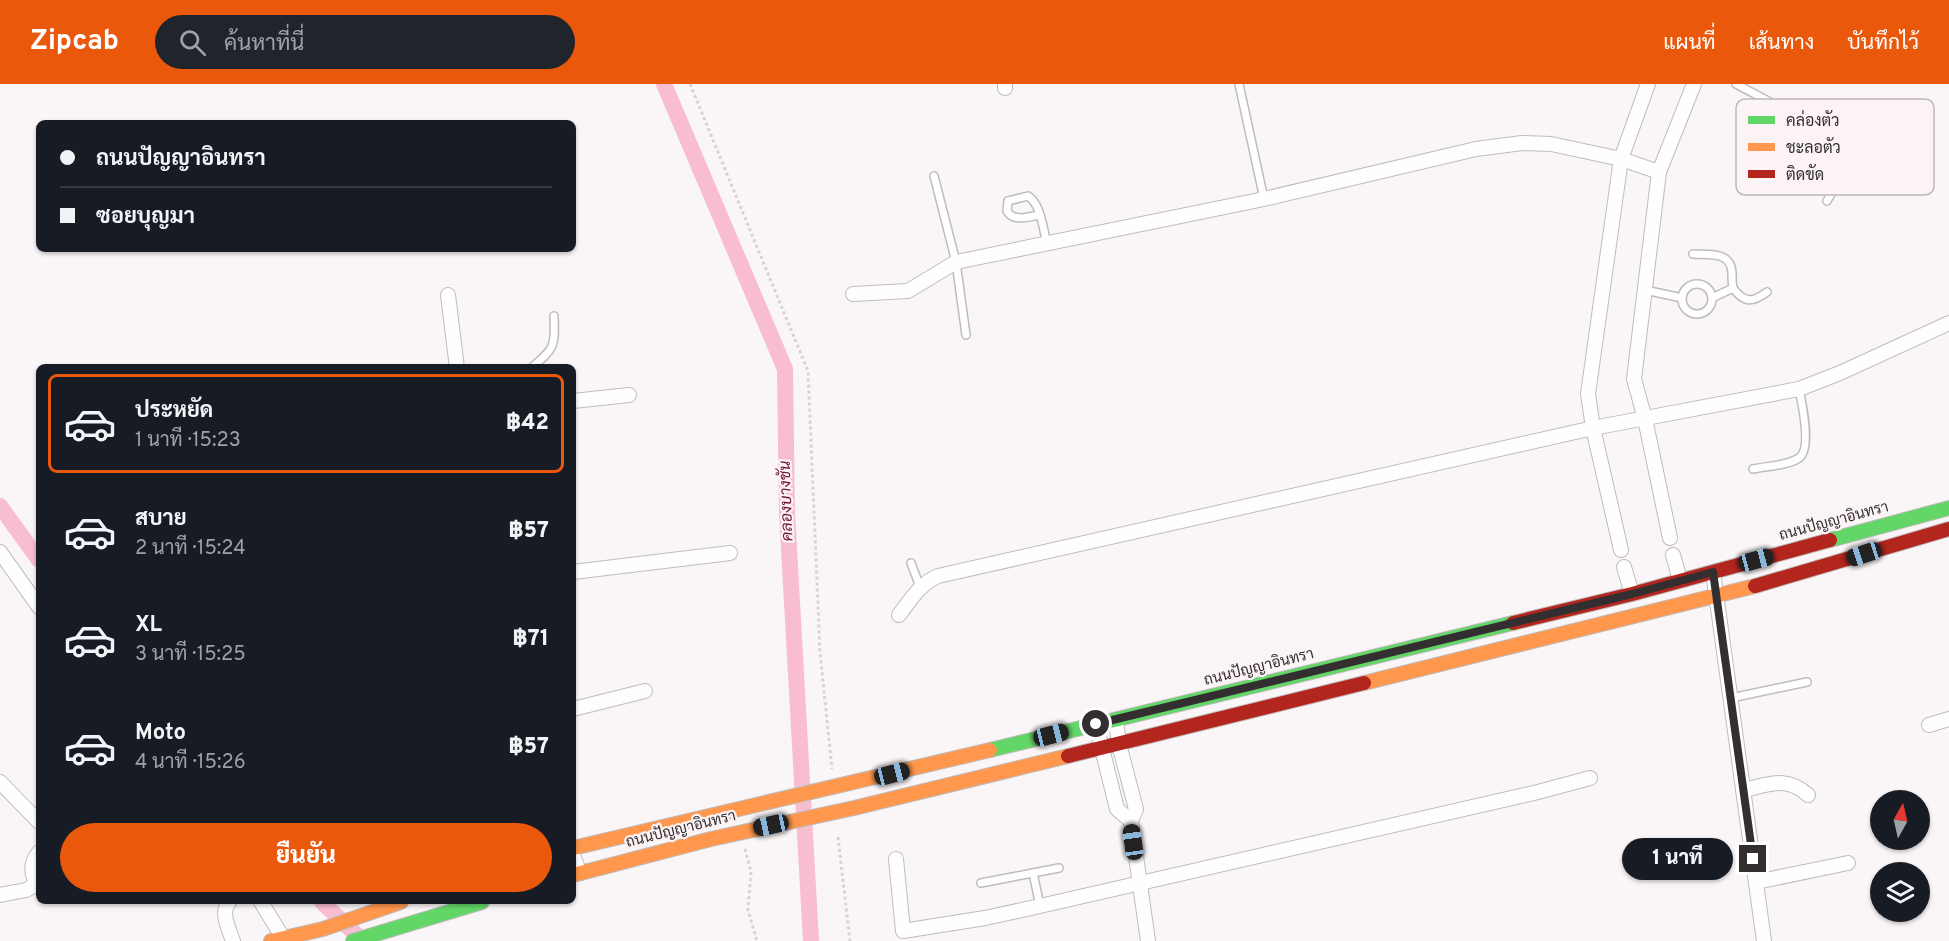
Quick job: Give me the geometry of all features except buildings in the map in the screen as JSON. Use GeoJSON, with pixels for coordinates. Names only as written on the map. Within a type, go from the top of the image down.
{"type":"FeatureCollection","features":[{"type":"Feature","properties":{"kind":"main road","name":"ถนนปัญญาอินทรา"},"geometry":{"type":"LineString","coordinates":[[576,847],[847,785],[1632,594],[1949,508]]}},
{"type":"Feature","properties":{"kind":"main road","name":"ถนนปัญญาอินทรา"},"geometry":{"type":"LineString","coordinates":[[577,874],[747,831],[854,808],[1119,744],[1717,596],[1949,529]]}},
{"type":"Feature","properties":{"kind":"main road"},"geometry":{"type":"LineString","coordinates":[[277,939],[323,928],[394,904]]}},
{"type":"Feature","properties":{"kind":"main road"},"geometry":{"type":"LineString","coordinates":[[353,941],[476,904]]}},
{"type":"Feature","properties":{"kind":"street"},"geometry":{"type":"LineString","coordinates":[[1621,550],[1593,428],[1588,394],[1621,159],[1648,84]]}},
{"type":"Feature","properties":{"kind":"street"},"geometry":{"type":"LineString","coordinates":[[1670,538],[1645,419],[1634,379],[1659,172],[1694,84]]}},
{"type":"Feature","properties":{"kind":"street"},"geometry":{"type":"LineString","coordinates":[[853,294],[908,291],[956,262],[1264,199],[1476,149],[1522,143],[1551,144],[1621,159],[1659,172]]}},
{"type":"Feature","properties":{"kind":"street"},"geometry":{"type":"LineString","coordinates":[[448,296],[456,364]]}},
{"type":"Feature","properties":{"kind":"street"},"geometry":{"type":"LineString","coordinates":[[899,615],[926,581],[938,576],[1593,428],[1799,389],[1840,373],[1949,323]]}},
{"type":"Feature","properties":{"kind":"street"},"geometry":{"type":"LineString","coordinates":[[576,401],[629,395]]}},
{"type":"Feature","properties":{"kind":"street"},"geometry":{"type":"LineString","coordinates":[[0,552],[36,604]]}},
{"type":"Feature","properties":{"kind":"street"},"geometry":{"type":"LineString","coordinates":[[576,572],[730,553]]}},
{"type":"Feature","properties":{"kind":"street"},"geometry":{"type":"LineString","coordinates":[[1673,555],[1680,580]]}},
{"type":"Feature","properties":{"kind":"street"},"geometry":{"type":"LineString","coordinates":[[1624,567],[1632,594]]}},
{"type":"Feature","properties":{"kind":"street"},"geometry":{"type":"LineString","coordinates":[[1713,572],[1764,941]]}},
{"type":"Feature","properties":{"kind":"street"},"geometry":{"type":"LineString","coordinates":[[576,709],[645,691]]}},
{"type":"Feature","properties":{"kind":"street"},"geometry":{"type":"LineString","coordinates":[[1929,725],[1949,719]]}},
{"type":"Feature","properties":{"kind":"street"},"geometry":{"type":"LineString","coordinates":[[1116,720],[1119,744],[1136,809],[1131,821],[1148,941]]}},
{"type":"Feature","properties":{"kind":"street"},"geometry":{"type":"LineString","coordinates":[[1096,724],[1117,809],[1131,821]]}},
{"type":"Feature","properties":{"kind":"street"},"geometry":{"type":"LineString","coordinates":[[896,859],[904,936],[1515,798],[1590,778]]}},
{"type":"Feature","properties":{"kind":"street"},"geometry":{"type":"LineString","coordinates":[[0,782],[36,819]]}},
{"type":"Feature","properties":{"kind":"street"},"geometry":{"type":"LineString","coordinates":[[1743,790],[1784,782],[1800,787],[1808,795]]}},
{"type":"Feature","properties":{"kind":"street"},"geometry":{"type":"LineString","coordinates":[[36,857],[32,870],[36,880]]}},
{"type":"Feature","properties":{"kind":"street"},"geometry":{"type":"LineString","coordinates":[[1756,882],[1848,863]]}},
{"type":"Feature","properties":{"kind":"street"},"geometry":{"type":"LineString","coordinates":[[0,895],[36,886]]}},
{"type":"Feature","properties":{"kind":"street"},"geometry":{"type":"LineString","coordinates":[[227,904],[225,912],[233,941]]}},
{"type":"Feature","properties":{"kind":"street"},"geometry":{"type":"LineString","coordinates":[[262,904],[277,939]]}},
{"type":"Feature","properties":{"kind":"lane"},"geometry":{"type":"LineString","coordinates":[[1239,84],[1264,199]]}},
{"type":"Feature","properties":{"kind":"lane"},"geometry":{"type":"LineString","coordinates":[[1736,84],[1764,99]]}},
{"type":"Feature","properties":{"kind":"lane"},"geometry":{"type":"LineString","coordinates":[[934,176],[956,262],[966,335]]}},
{"type":"Feature","properties":{"kind":"lane"},"geometry":{"type":"LineString","coordinates":[[1827,201],[1830,195]]}},
{"type":"Feature","properties":{"kind":"lane"},"geometry":{"type":"LineString","coordinates":[[1039,215],[1011,217],[1007,211],[1008,201],[1028,196],[1034,199],[1039,215],[1047,244]]}},
{"type":"Feature","properties":{"kind":"lane"},"geometry":{"type":"LineString","coordinates":[[1694,254],[1721,255],[1728,260],[1732,271],[1733,288],[1740,298],[1757,299],[1767,292]]}},
{"type":"Feature","properties":{"kind":"lane"},"geometry":{"type":"LineString","coordinates":[[1697,283],[1708,288],[1712,298],[1708,310],[1696,314],[1686,309],[1682,298],[1686,287],[1697,283]]}},
{"type":"Feature","properties":{"kind":"lane"},"geometry":{"type":"LineString","coordinates":[[1712,298],[1733,288]]}},
{"type":"Feature","properties":{"kind":"lane"},"geometry":{"type":"LineString","coordinates":[[1645,290],[1682,298]]}},
{"type":"Feature","properties":{"kind":"lane"},"geometry":{"type":"LineString","coordinates":[[535,364],[551,350],[554,316]]}},
{"type":"Feature","properties":{"kind":"lane"},"geometry":{"type":"LineString","coordinates":[[1753,469],[1785,463],[1801,457],[1805,450],[1805,416],[1799,389]]}},
{"type":"Feature","properties":{"kind":"lane"},"geometry":{"type":"LineString","coordinates":[[911,563],[920,587]]}},
{"type":"Feature","properties":{"kind":"lane"},"geometry":{"type":"LineString","coordinates":[[1731,698],[1807,682]]}},
{"type":"Feature","properties":{"kind":"lane"},"geometry":{"type":"LineString","coordinates":[[981,883],[1059,868]]}},
{"type":"Feature","properties":{"kind":"lane"},"geometry":{"type":"LineString","coordinates":[[1033,873],[1040,906]]}},
{"type":"Feature","properties":{"kind":"path"},"geometry":{"type":"LineString","coordinates":[[690,84],[808,371],[820,652],[832,769]]}},
{"type":"Feature","properties":{"kind":"path"},"geometry":{"type":"LineString","coordinates":[[747,831],[751,872],[748,909],[757,941]]}},
{"type":"Feature","properties":{"kind":"path"},"geometry":{"type":"LineString","coordinates":[[838,837],[850,941]]}},
{"type":"Feature","properties":{"kind":"waterway","name":"คลองบางชัน"},"geometry":{"type":"LineString","coordinates":[[664,84],[785,369],[787,513],[811,941]]}},
{"type":"Feature","properties":{"kind":"waterway"},"geometry":{"type":"LineString","coordinates":[[0,506],[36,556]]}},
{"type":"Feature","properties":{"kind":"waterway"},"geometry":{"type":"LineString","coordinates":[[324,904],[363,941]]}},
{"type":"Feature","properties":{"kind":"traffic: fast"},"geometry":{"type":"LineString","coordinates":[[1830,540],[1949,508]]}},
{"type":"Feature","properties":{"kind":"traffic: fast"},"geometry":{"type":"LineString","coordinates":[[990,750],[1513,623]]}},
{"type":"Feature","properties":{"kind":"traffic: fast"},"geometry":{"type":"LineString","coordinates":[[353,941],[475,904]]}},
{"type":"Feature","properties":{"kind":"traffic: slow"},"geometry":{"type":"LineString","coordinates":[[1364,683],[1755,586]]}},
{"type":"Feature","properties":{"kind":"traffic: slow"},"geometry":{"type":"LineString","coordinates":[[576,847],[990,750]]}},
{"type":"Feature","properties":{"kind":"traffic: slow"},"geometry":{"type":"LineString","coordinates":[[576,874],[711,839],[854,808],[1068,756]]}},
{"type":"Feature","properties":{"kind":"traffic: slow"},"geometry":{"type":"LineString","coordinates":[[271,941],[323,929],[395,904]]}},
{"type":"Feature","properties":{"kind":"traffic: jam"},"geometry":{"type":"LineString","coordinates":[[1755,586],[1949,529]]}},
{"type":"Feature","properties":{"kind":"traffic: jam"},"geometry":{"type":"LineString","coordinates":[[1513,623],[1632,594],[1830,540]]}},
{"type":"Feature","properties":{"kind":"traffic: jam"},"geometry":{"type":"LineString","coordinates":[[1068,756],[1364,683]]}},
{"type":"Feature","properties":{"kind":"route"},"geometry":{"type":"LineString","coordinates":[[1096,724],[1632,594],[1713,572],[1753,859]]}}]}
